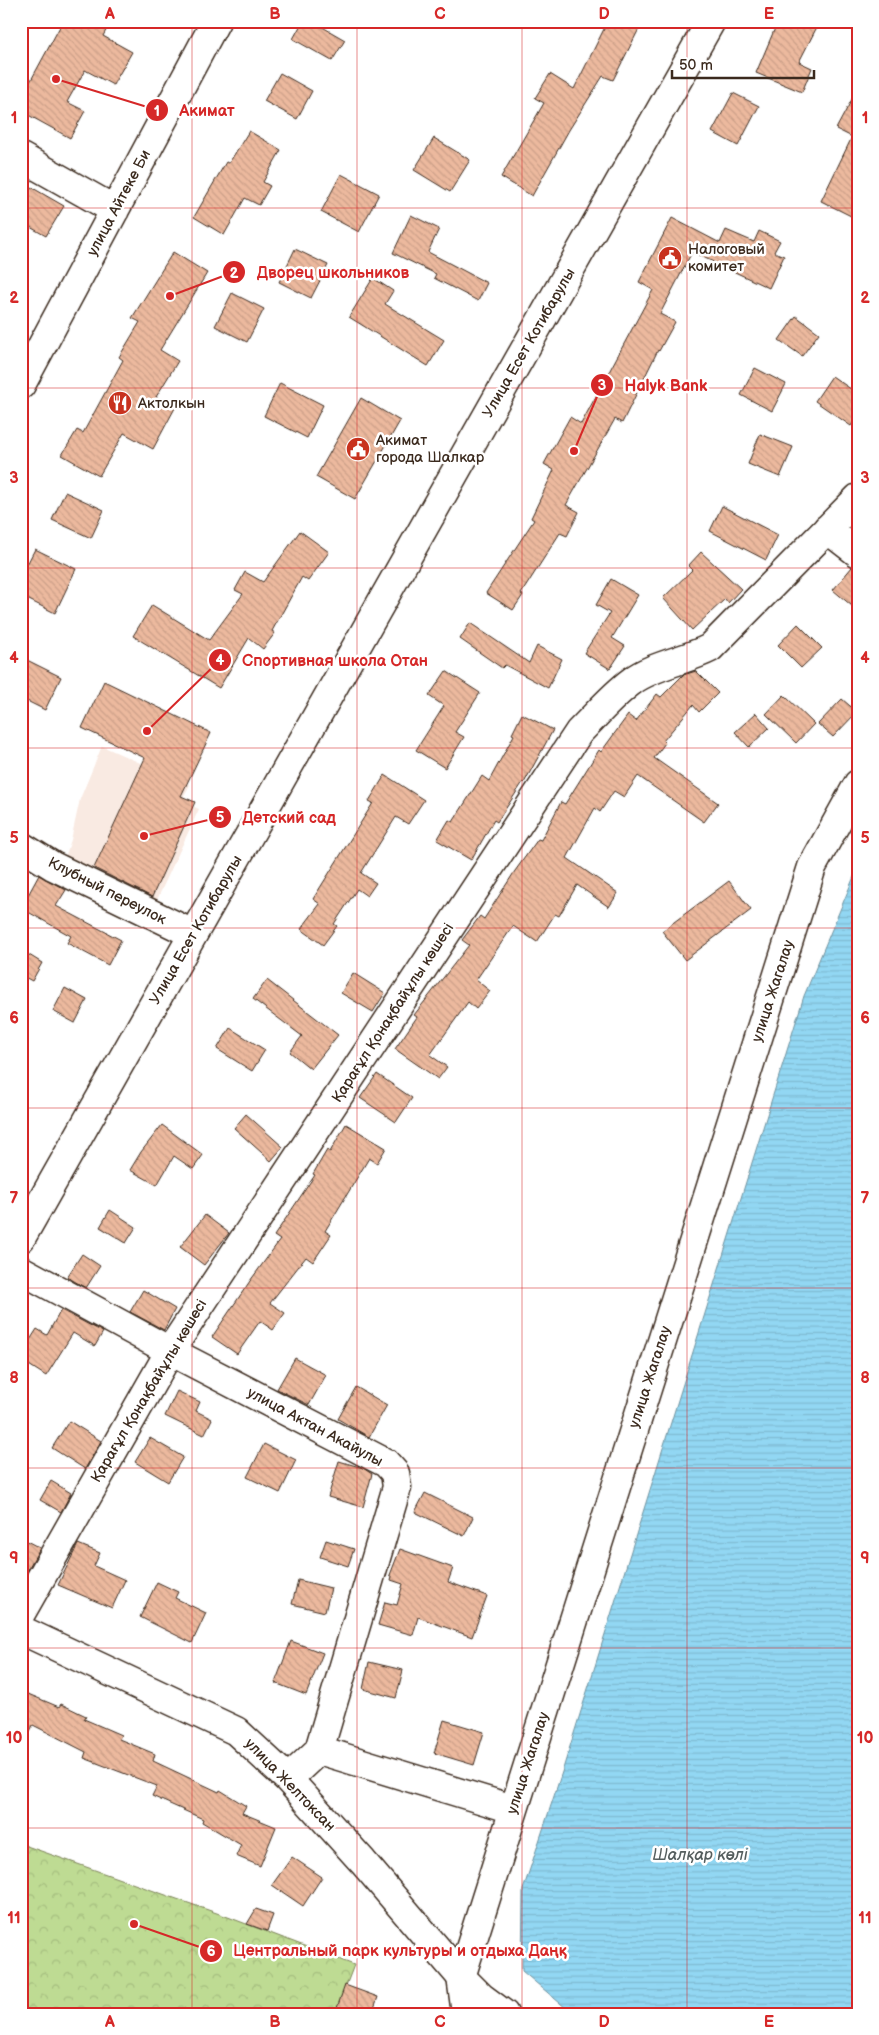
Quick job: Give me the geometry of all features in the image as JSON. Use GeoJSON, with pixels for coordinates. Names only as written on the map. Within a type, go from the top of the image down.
{"type":"FeatureCollection","features":[{"type":"Feature","properties":{"kind":"street","name":"улица Айтеке Би"},"geometry":{"type":"LineString","coordinates":[[21,385],[216,21]]}},
{"type":"Feature","properties":{"kind":"street","name":"Улица Есет Котибарулы"},"geometry":{"type":"LineString","coordinates":[[21,1238],[711,21]]}},
{"type":"Feature","properties":{"kind":"street"},"geometry":{"type":"LineString","coordinates":[[21,157],[115,210]]}},
{"type":"Feature","properties":{"kind":"street","name":"Қарағұл Қонақбайұлы көшесі"},"geometry":{"type":"LineString","coordinates":[[21,1613],[170,1351],[579,732],[632,680],[696,656],[710,648],[858,498]]}},
{"type":"Feature","properties":{"kind":"street"},"geometry":{"type":"LineString","coordinates":[[827,529],[858,553]]}},
{"type":"Feature","properties":{"kind":"street","name":"улица Жагалау"},"geometry":{"type":"LineString","coordinates":[[461,1977],[812,867],[858,784]]}},
{"type":"Feature","properties":{"kind":"street","name":"Клубный переулок"},"geometry":{"type":"LineString","coordinates":[[21,846],[53,866],[193,934]]}},
{"type":"Feature","properties":{"kind":"street","name":"улица Актан Акайулы"},"geometry":{"type":"LineString","coordinates":[[21,1270],[170,1351],[386,1463],[394,1473],[397,1487],[319,1750]]}},
{"type":"Feature","properties":{"kind":"street","name":"улица Желтоксан"},"geometry":{"type":"LineString","coordinates":[[21,1630],[236,1731],[288,1779],[363,1862],[461,1977],[481,1997],[504,2014]]}},
{"type":"Feature","properties":{"kind":"street"},"geometry":{"type":"LineString","coordinates":[[288,1779],[319,1750],[513,1809]]}},
{"type":"Feature","properties":{"kind":"street"},"geometry":{"type":"LineString","coordinates":[[461,1977],[466,2014]]}},
{"type":"Feature","properties":{"kind":"shaded area"},"geometry":{"type":"Polygon","coordinates":[[[102,746],[190,785],[181,801],[199,809],[156,902],[64,860],[71,840],[80,799],[102,746]]]}},
{"type":"Feature","properties":{"kind":"green space"},"geometry":{"type":"Polygon","coordinates":[[[21,1844],[228,1917],[354,1965],[335,2014],[21,2014],[21,1844]]]}},
{"type":"Feature","properties":{"kind":"water","name":"Шалқар көлі"},"geometry":{"type":"Polygon","coordinates":[[[858,867],[858,2014],[573,2014],[522,1971],[523,1890],[562,1772],[804,996],[858,867]]]}},
{"type":"Feature","properties":{"kind":"building"},"geometry":{"type":"Polygon","coordinates":[[[63,21],[111,21],[103,36],[132,52],[113,85],[85,70],[67,102],[85,111],[70,138],[21,111],[21,77],[30,82],[63,21]]]}},
{"type":"Feature","properties":{"kind":"building"},"geometry":{"type":"Polygon","coordinates":[[[303,21],[312,21],[345,40],[332,61],[293,39],[303,21]]]}},
{"type":"Feature","properties":{"kind":"building"},"geometry":{"type":"Polygon","coordinates":[[[608,21],[643,21],[613,80],[603,76],[569,130],[532,196],[501,177],[544,103],[535,98],[550,74],[574,89],[608,21]]]}},
{"type":"Feature","properties":{"kind":"building"},"geometry":{"type":"Polygon","coordinates":[[[778,21],[820,21],[799,62],[812,68],[802,92],[756,73],[778,21]]]}},
{"type":"Feature","properties":{"kind":"building"},"geometry":{"type":"Polygon","coordinates":[[[280,73],[312,91],[297,119],[264,101],[280,73]]]}},
{"type":"Feature","properties":{"kind":"building"},"geometry":{"type":"Polygon","coordinates":[[[858,88],[858,202],[851,216],[821,201],[852,137],[836,129],[858,88]]]}},
{"type":"Feature","properties":{"kind":"building"},"geometry":{"type":"Polygon","coordinates":[[[733,93],[759,106],[738,146],[712,132],[733,93]]]}},
{"type":"Feature","properties":{"kind":"building"},"geometry":{"type":"Polygon","coordinates":[[[249,131],[281,150],[263,182],[270,186],[259,205],[245,198],[224,235],[194,217],[226,162],[229,163],[249,131]]]}},
{"type":"Feature","properties":{"kind":"building"},"geometry":{"type":"Polygon","coordinates":[[[434,138],[470,160],[450,192],[414,170],[434,138]]]}},
{"type":"Feature","properties":{"kind":"building"},"geometry":{"type":"Polygon","coordinates":[[[341,174],[379,194],[359,232],[321,212],[341,174]]]}},
{"type":"Feature","properties":{"kind":"building"},"geometry":{"type":"Polygon","coordinates":[[[31,187],[64,206],[46,236],[21,222],[21,204],[31,187]]]}},
{"type":"Feature","properties":{"kind":"building"},"geometry":{"type":"Polygon","coordinates":[[[411,215],[439,229],[428,252],[487,283],[478,301],[434,278],[436,274],[393,253],[411,215]]]}},
{"type":"Feature","properties":{"kind":"building"},"geometry":{"type":"Polygon","coordinates":[[[672,218],[720,243],[726,230],[754,242],[759,231],[780,241],[774,252],[784,256],[769,288],[692,252],[660,314],[675,322],[658,350],[622,423],[615,419],[566,505],[579,512],[567,536],[560,533],[521,594],[523,595],[513,610],[486,593],[534,520],[531,518],[554,470],[544,464],[570,417],[581,424],[653,290],[639,282],[672,218]]]}},
{"type":"Feature","properties":{"kind":"building"},"geometry":{"type":"Polygon","coordinates":[[[295,249],[328,265],[311,298],[279,282],[295,249]]]}},
{"type":"Feature","properties":{"kind":"building"},"geometry":{"type":"Polygon","coordinates":[[[173,252],[207,273],[160,350],[178,361],[156,397],[175,408],[153,449],[124,433],[99,476],[62,455],[77,430],[83,433],[123,360],[119,357],[140,322],[132,318],[173,252]]]}},
{"type":"Feature","properties":{"kind":"building"},"geometry":{"type":"Polygon","coordinates":[[[373,278],[393,291],[385,304],[444,340],[428,366],[349,317],[373,278]]]}},
{"type":"Feature","properties":{"kind":"building"},"geometry":{"type":"Polygon","coordinates":[[[232,293],[264,309],[247,342],[215,326],[232,293]]]}},
{"type":"Feature","properties":{"kind":"building"},"geometry":{"type":"Polygon","coordinates":[[[796,316],[819,333],[802,356],[779,340],[796,316]]]}},
{"type":"Feature","properties":{"kind":"building"},"geometry":{"type":"Polygon","coordinates":[[[755,368],[786,384],[772,411],[741,395],[755,368]]]}},
{"type":"Feature","properties":{"kind":"building"},"geometry":{"type":"Polygon","coordinates":[[[832,376],[858,394],[858,416],[851,426],[815,401],[832,376]]]}},
{"type":"Feature","properties":{"kind":"building"},"geometry":{"type":"Polygon","coordinates":[[[280,383],[323,405],[307,438],[264,416],[280,383]]]}},
{"type":"Feature","properties":{"kind":"building","name":"Акимат города Шалкар"},"geometry":{"type":"Polygon","coordinates":[[[361,398],[400,421],[355,499],[316,477],[361,398]]]}},
{"type":"Feature","properties":{"kind":"building"},"geometry":{"type":"Polygon","coordinates":[[[760,434],[793,447],[780,477],[748,464],[760,434]]]}},
{"type":"Feature","properties":{"kind":"building"},"geometry":{"type":"Polygon","coordinates":[[[65,492],[104,510],[91,538],[52,520],[65,492]]]}},
{"type":"Feature","properties":{"kind":"building"},"geometry":{"type":"Polygon","coordinates":[[[722,506],[778,535],[766,560],[710,531],[722,506]]]}},
{"type":"Feature","properties":{"kind":"building"},"geometry":{"type":"Polygon","coordinates":[[[300,531],[329,552],[308,581],[302,577],[272,631],[275,633],[263,649],[249,638],[219,688],[133,636],[152,605],[209,640],[243,594],[235,590],[245,572],[263,582],[300,531]]]}},
{"type":"Feature","properties":{"kind":"building"},"geometry":{"type":"Polygon","coordinates":[[[35,549],[76,569],[55,613],[21,596],[21,576],[35,549]]]}},
{"type":"Feature","properties":{"kind":"building"},"geometry":{"type":"Polygon","coordinates":[[[701,552],[741,589],[728,603],[725,599],[692,630],[663,598],[692,570],[688,566],[701,552]]]}},
{"type":"Feature","properties":{"kind":"building"},"geometry":{"type":"Polygon","coordinates":[[[852,567],[858,568],[858,611],[833,590],[852,567]]]}},
{"type":"Feature","properties":{"kind":"building"},"geometry":{"type":"Polygon","coordinates":[[[611,579],[638,595],[612,638],[625,646],[610,669],[584,653],[610,613],[596,605],[611,579]]]}},
{"type":"Feature","properties":{"kind":"building"},"geometry":{"type":"Polygon","coordinates":[[[470,623],[529,663],[537,646],[562,659],[548,688],[505,665],[502,668],[460,639],[470,623]]]}},
{"type":"Feature","properties":{"kind":"building"},"geometry":{"type":"Polygon","coordinates":[[[798,624],[822,648],[801,668],[778,645],[798,624]]]}},
{"type":"Feature","properties":{"kind":"building"},"geometry":{"type":"Polygon","coordinates":[[[25,659],[61,677],[45,710],[21,698],[21,667],[25,659]]]}},
{"type":"Feature","properties":{"kind":"building"},"geometry":{"type":"Polygon","coordinates":[[[446,671],[480,693],[455,732],[464,737],[445,768],[416,750],[444,706],[429,696],[446,671]]]}},
{"type":"Feature","properties":{"kind":"building"},"geometry":{"type":"Polygon","coordinates":[[[696,671],[718,693],[699,712],[693,705],[663,741],[665,743],[654,758],[718,803],[704,822],[638,776],[624,797],[614,791],[600,812],[595,808],[567,858],[618,893],[609,907],[577,885],[559,916],[555,914],[537,942],[513,926],[476,980],[490,991],[476,1009],[468,1002],[430,1055],[447,1067],[438,1079],[395,1049],[417,1017],[414,1015],[469,945],[462,940],[480,916],[484,919],[538,839],[541,840],[561,802],[565,804],[599,750],[601,752],[628,715],[636,721],[657,694],[661,697],[683,675],[696,671]]]}},
{"type":"Feature","properties":{"kind":"building"},"geometry":{"type":"Polygon","coordinates":[[[104,681],[211,733],[181,796],[195,802],[152,897],[94,868],[145,758],[82,728],[104,681]]]}},
{"type":"Feature","properties":{"kind":"building"},"geometry":{"type":"Polygon","coordinates":[[[784,695],[814,724],[796,743],[766,714],[784,695]]]}},
{"type":"Feature","properties":{"kind":"building"},"geometry":{"type":"Polygon","coordinates":[[[842,699],[857,712],[833,737],[818,724],[842,699]]]}},
{"type":"Feature","properties":{"kind":"building"},"geometry":{"type":"Polygon","coordinates":[[[756,713],[769,728],[749,747],[735,732],[756,713]]]}},
{"type":"Feature","properties":{"kind":"building"},"geometry":{"type":"Polygon","coordinates":[[[522,714],[553,730],[524,783],[497,822],[494,820],[471,860],[437,840],[449,820],[453,822],[482,776],[489,781],[514,735],[512,734],[522,714]]]}},
{"type":"Feature","properties":{"kind":"building"},"geometry":{"type":"Polygon","coordinates":[[[385,775],[424,800],[408,824],[396,817],[361,873],[376,883],[367,896],[357,889],[334,924],[337,926],[323,945],[301,929],[320,904],[313,899],[373,803],[369,801],[385,775]]]}},
{"type":"Feature","properties":{"kind":"building"},"geometry":{"type":"Polygon","coordinates":[[[39,875],[66,890],[56,906],[121,940],[108,965],[67,943],[71,936],[21,908],[39,875]]]}},
{"type":"Feature","properties":{"kind":"building"},"geometry":{"type":"Polygon","coordinates":[[[729,881],[751,910],[685,960],[662,931],[729,881]]]}},
{"type":"Feature","properties":{"kind":"building"},"geometry":{"type":"Polygon","coordinates":[[[21,950],[42,963],[32,981],[21,975],[21,950]]]}},
{"type":"Feature","properties":{"kind":"building"},"geometry":{"type":"Polygon","coordinates":[[[353,973],[385,993],[373,1012],[341,993],[353,973]]]}},
{"type":"Feature","properties":{"kind":"building"},"geometry":{"type":"Polygon","coordinates":[[[267,980],[338,1035],[311,1069],[290,1052],[302,1036],[253,999],[267,980]]]}},
{"type":"Feature","properties":{"kind":"building"},"geometry":{"type":"Polygon","coordinates":[[[65,988],[87,1000],[75,1023],[53,1011],[65,988]]]}},
{"type":"Feature","properties":{"kind":"building"},"geometry":{"type":"Polygon","coordinates":[[[230,1028],[265,1050],[252,1071],[217,1049],[230,1028]]]}},
{"type":"Feature","properties":{"kind":"building"},"geometry":{"type":"Polygon","coordinates":[[[377,1074],[412,1098],[396,1122],[360,1098],[377,1074]]]}},
{"type":"Feature","properties":{"kind":"building"},"geometry":{"type":"Polygon","coordinates":[[[246,1114],[283,1147],[271,1161],[234,1128],[246,1114]]]}},
{"type":"Feature","properties":{"kind":"building"},"geometry":{"type":"Polygon","coordinates":[[[346,1124],[386,1148],[377,1163],[369,1158],[325,1231],[331,1235],[313,1262],[306,1257],[270,1303],[285,1313],[273,1330],[260,1321],[237,1354],[212,1337],[280,1240],[274,1236],[315,1175],[313,1174],[327,1150],[330,1152],[346,1124]]]}},
{"type":"Feature","properties":{"kind":"building"},"geometry":{"type":"Polygon","coordinates":[[[162,1125],[203,1155],[193,1169],[174,1156],[157,1185],[130,1170],[162,1125]]]}},
{"type":"Feature","properties":{"kind":"building"},"geometry":{"type":"Polygon","coordinates":[[[110,1210],[136,1227],[126,1243],[100,1227],[110,1210]]]}},
{"type":"Feature","properties":{"kind":"building"},"geometry":{"type":"Polygon","coordinates":[[[205,1215],[229,1233],[204,1265],[180,1247],[205,1215]]]}},
{"type":"Feature","properties":{"kind":"building"},"geometry":{"type":"Polygon","coordinates":[[[82,1254],[100,1266],[86,1288],[67,1277],[82,1254]]]}},
{"type":"Feature","properties":{"kind":"building"},"geometry":{"type":"Polygon","coordinates":[[[143,1290],[175,1309],[164,1330],[130,1312],[143,1290]]]}},
{"type":"Feature","properties":{"kind":"building"},"geometry":{"type":"Polygon","coordinates":[[[61,1310],[103,1332],[95,1346],[73,1333],[46,1376],[21,1360],[21,1354],[37,1329],[47,1335],[61,1310]]]}},
{"type":"Feature","properties":{"kind":"building"},"geometry":{"type":"Polygon","coordinates":[[[295,1358],[326,1375],[309,1405],[277,1389],[295,1358]]]}},
{"type":"Feature","properties":{"kind":"building"},"geometry":{"type":"Polygon","coordinates":[[[356,1387],[387,1405],[369,1437],[338,1419],[356,1387]]]}},
{"type":"Feature","properties":{"kind":"building"},"geometry":{"type":"Polygon","coordinates":[[[177,1391],[200,1402],[196,1411],[212,1419],[204,1435],[165,1416],[177,1391]]]}},
{"type":"Feature","properties":{"kind":"building"},"geometry":{"type":"Polygon","coordinates":[[[69,1421],[101,1441],[85,1469],[52,1448],[69,1421]]]}},
{"type":"Feature","properties":{"kind":"building"},"geometry":{"type":"Polygon","coordinates":[[[150,1438],[183,1457],[168,1482],[135,1462],[150,1438]]]}},
{"type":"Feature","properties":{"kind":"building"},"geometry":{"type":"Polygon","coordinates":[[[264,1444],[296,1460],[280,1493],[247,1477],[264,1444]]]}},
{"type":"Feature","properties":{"kind":"building"},"geometry":{"type":"Polygon","coordinates":[[[339,1461],[363,1468],[372,1474],[363,1507],[328,1497],[339,1461]]]}},
{"type":"Feature","properties":{"kind":"building"},"geometry":{"type":"Polygon","coordinates":[[[51,1481],[71,1493],[61,1512],[40,1500],[51,1481]]]}},
{"type":"Feature","properties":{"kind":"building"},"geometry":{"type":"Polygon","coordinates":[[[425,1493],[473,1517],[464,1536],[415,1512],[425,1493]]]}},
{"type":"Feature","properties":{"kind":"building"},"geometry":{"type":"Polygon","coordinates":[[[21,1538],[40,1548],[21,1581],[21,1538]]]}},
{"type":"Feature","properties":{"kind":"building"},"geometry":{"type":"Polygon","coordinates":[[[326,1540],[354,1549],[348,1566],[320,1557],[326,1540]]]}},
{"type":"Feature","properties":{"kind":"building"},"geometry":{"type":"Polygon","coordinates":[[[78,1544],[100,1553],[94,1566],[125,1580],[112,1608],[58,1585],[78,1544]]]}},
{"type":"Feature","properties":{"kind":"building"},"geometry":{"type":"Polygon","coordinates":[[[400,1549],[453,1568],[448,1582],[487,1596],[472,1637],[418,1617],[413,1635],[378,1625],[385,1602],[397,1605],[403,1584],[391,1580],[392,1576],[390,1575],[400,1549]]]}},
{"type":"Feature","properties":{"kind":"building"},"geometry":{"type":"Polygon","coordinates":[[[298,1580],[331,1588],[325,1612],[292,1604],[298,1580]]]}},
{"type":"Feature","properties":{"kind":"building"},"geometry":{"type":"Polygon","coordinates":[[[157,1582],[178,1592],[175,1598],[206,1613],[192,1643],[140,1617],[157,1582]]]}},
{"type":"Feature","properties":{"kind":"building"},"geometry":{"type":"Polygon","coordinates":[[[291,1641],[323,1653],[306,1695],[275,1683],[291,1641]]]}},
{"type":"Feature","properties":{"kind":"building"},"geometry":{"type":"Polygon","coordinates":[[[369,1662],[403,1670],[396,1698],[363,1689],[369,1662]]]}},
{"type":"Feature","properties":{"kind":"building"},"geometry":{"type":"Polygon","coordinates":[[[21,1691],[59,1707],[61,1704],[86,1716],[84,1719],[121,1735],[119,1739],[155,1754],[153,1761],[219,1792],[220,1790],[246,1806],[242,1813],[276,1827],[260,1866],[236,1856],[241,1845],[202,1822],[203,1819],[152,1796],[157,1786],[84,1758],[86,1752],[33,1725],[21,1751],[21,1691]]]}},
{"type":"Feature","properties":{"kind":"building"},"geometry":{"type":"Polygon","coordinates":[[[444,1720],[484,1732],[474,1765],[434,1753],[444,1720]]]}},
{"type":"Feature","properties":{"kind":"building"},"geometry":{"type":"Polygon","coordinates":[[[292,1857],[322,1877],[303,1906],[272,1885],[292,1857]]]}},
{"type":"Feature","properties":{"kind":"building"},"geometry":{"type":"Polygon","coordinates":[[[256,1909],[273,1915],[267,1931],[247,1924],[256,1909]]]}},
{"type":"Feature","properties":{"kind":"building"},"geometry":{"type":"Polygon","coordinates":[[[345,1985],[378,1997],[372,2014],[335,2014],[345,1985]]]}},
{"type":"Feature","properties":{"kind":"place","name":"Акимат"},"geometry":{"type":"Point","coordinates":[56,79]}},
{"type":"Feature","properties":{"kind":"place","name":"Налоговый комитет"},"geometry":{"type":"Point","coordinates":[670,258]}},
{"type":"Feature","properties":{"kind":"place","name":"Дворец школьников"},"geometry":{"type":"Point","coordinates":[170,296]}},
{"type":"Feature","properties":{"kind":"place","name":"Актолкын"},"geometry":{"type":"Point","coordinates":[120,403]}},
{"type":"Feature","properties":{"kind":"place","name":"Акимат города Шалкар"},"geometry":{"type":"Point","coordinates":[358,449]}},
{"type":"Feature","properties":{"kind":"place","name":"Halyk Bank"},"geometry":{"type":"Point","coordinates":[574,451]}},
{"type":"Feature","properties":{"kind":"place","name":"Спортивная школа Отан"},"geometry":{"type":"Point","coordinates":[147,731]}},
{"type":"Feature","properties":{"kind":"place","name":"Детский сад"},"geometry":{"type":"Point","coordinates":[144,836]}},
{"type":"Feature","properties":{"kind":"place","name":"Центральный парк культуры и отдыха Даңқ"},"geometry":{"type":"Point","coordinates":[134,1924]}}]}
